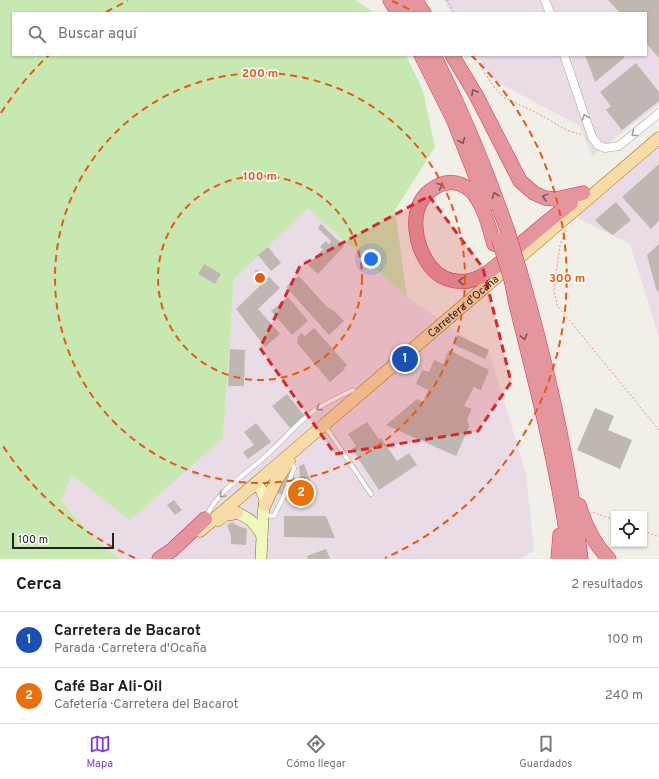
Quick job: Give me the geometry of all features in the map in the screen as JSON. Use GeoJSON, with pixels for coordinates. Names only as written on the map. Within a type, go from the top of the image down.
{"type":"FeatureCollection","features":[{"type":"Feature","properties":{"kind":"highway"},"geometry":{"type":"LineString","coordinates":[[390,0],[397,12]]}},
{"type":"Feature","properties":{"kind":"highway"},"geometry":{"type":"LineString","coordinates":[[403,0],[410,12]]}},
{"type":"Feature","properties":{"kind":"highway"},"geometry":{"type":"LineString","coordinates":[[415,0],[423,12]]}},
{"type":"Feature","properties":{"kind":"highway"},"geometry":{"type":"LineString","coordinates":[[422,56],[454,121],[477,178],[501,239],[514,282],[545,367],[566,468],[581,559]]}},
{"type":"Feature","properties":{"kind":"highway"},"geometry":{"type":"LineString","coordinates":[[434,56],[475,142],[490,179],[501,239]]}},
{"type":"Feature","properties":{"kind":"highway"},"geometry":{"type":"LineString","coordinates":[[453,56],[476,95],[520,181],[534,193],[545,198],[556,199],[583,193]]}},
{"type":"Feature","properties":{"kind":"highway"},"geometry":{"type":"LineString","coordinates":[[501,239],[478,200],[468,188],[462,184],[452,182],[443,183],[427,193],[421,201],[415,226],[421,252],[427,262],[437,273],[449,280],[459,281],[468,281],[486,274],[571,203]]}},
{"type":"Feature","properties":{"kind":"highway"},"geometry":{"type":"LineString","coordinates":[[521,299],[552,461],[558,481],[570,559]]}},
{"type":"Feature","properties":{"kind":"highway"},"geometry":{"type":"LineString","coordinates":[[521,299],[543,336],[582,516],[597,544],[609,559]]}},
{"type":"Feature","properties":{"kind":"highway"},"geometry":{"type":"LineString","coordinates":[[552,461],[552,480],[560,534],[558,559]]}},
{"type":"Feature","properties":{"kind":"highway"},"geometry":{"type":"LineString","coordinates":[[159,559],[172,550],[208,516]]}},
{"type":"Feature","properties":{"kind":"highway"},"geometry":{"type":"LineString","coordinates":[[169,559],[193,537]]}},
{"type":"Feature","properties":{"kind":"main road","name":"Carretera d'Ocaña"},"geometry":{"type":"LineString","coordinates":[[208,516],[353,390],[486,279],[555,219],[571,203],[659,128]]}},
{"type":"Feature","properties":{"kind":"main road","name":"Carretera d'Ocaña"},"geometry":{"type":"LineString","coordinates":[[193,537],[659,138]]}},
{"type":"Feature","properties":{"kind":"main road"},"geometry":{"type":"LineString","coordinates":[[208,516],[248,485],[254,485],[255,479],[327,417],[344,398]]}},
{"type":"Feature","properties":{"kind":"main road"},"geometry":{"type":"LineString","coordinates":[[264,510],[281,470],[323,425]]}},
{"type":"Feature","properties":{"kind":"main road"},"geometry":{"type":"LineString","coordinates":[[193,537],[203,534],[225,515],[237,513]]}},
{"type":"Feature","properties":{"kind":"street"},"geometry":{"type":"LineString","coordinates":[[545,0],[550,12]]}},
{"type":"Feature","properties":{"kind":"street"},"geometry":{"type":"LineString","coordinates":[[564,56],[592,137],[598,145],[606,148],[619,146],[659,113]]}},
{"type":"Feature","properties":{"kind":"street"},"geometry":{"type":"LineString","coordinates":[[254,485],[263,492],[266,500],[261,559]]}},
{"type":"Feature","properties":{"kind":"street"},"geometry":{"type":"LineString","coordinates":[[237,513],[264,510]]}},
{"type":"Feature","properties":{"kind":"street"},"geometry":{"type":"LineString","coordinates":[[237,513],[246,516],[255,524],[262,536]]}},
{"type":"Feature","properties":{"kind":"lane"},"geometry":{"type":"LineString","coordinates":[[208,516],[208,510],[220,495],[272,451],[286,435],[314,411],[336,397],[353,390]]}},
{"type":"Feature","properties":{"kind":"lane"},"geometry":{"type":"LineString","coordinates":[[323,425],[330,432],[371,494]]}},
{"type":"Feature","properties":{"kind":"path"},"geometry":{"type":"LineString","coordinates":[[447,0],[453,12]]}},
{"type":"Feature","properties":{"kind":"path"},"geometry":{"type":"LineString","coordinates":[[476,56],[493,86],[503,97],[541,115],[566,130],[592,137]]}},
{"type":"Feature","properties":{"kind":"path"},"geometry":{"type":"LineString","coordinates":[[566,230],[560,245],[554,290],[557,306],[659,430]]}},
{"type":"Feature","properties":{"kind":"path"},"geometry":{"type":"LineString","coordinates":[[593,512],[611,519]]}},
{"type":"Feature","properties":{"kind":"path"},"geometry":{"type":"LineString","coordinates":[[647,532],[659,537]]}},
{"type":"Feature","properties":{"kind":"highlighted area"},"geometry":{"type":"Polygon","coordinates":[[[429,196],[483,268],[511,382],[478,431],[335,454],[260,348],[300,266],[429,196]]]}},
{"type":"Feature","properties":{"kind":"shaded area"},"geometry":{"type":"Polygon","coordinates":[[[444,0],[659,0],[659,104],[592,156],[580,126],[495,81],[477,56],[647,56],[647,12],[450,12],[444,0]]]}},
{"type":"Feature","properties":{"kind":"shaded area"},"geometry":{"type":"Polygon","coordinates":[[[659,143],[659,337],[630,244],[579,219],[576,216],[659,143]]]}},
{"type":"Feature","properties":{"kind":"shaded area"},"geometry":{"type":"Polygon","coordinates":[[[308,207],[407,297],[490,354],[526,474],[534,550],[521,559],[121,559],[96,541],[61,499],[72,474],[223,438],[234,278],[308,207]]]}},
{"type":"Feature","properties":{"kind":"green space"},"geometry":{"type":"Polygon","coordinates":[[[0,0],[355,0],[373,12],[12,12],[12,56],[406,56],[423,91],[435,147],[395,210],[407,297],[308,208],[234,279],[223,438],[130,520],[72,475],[61,500],[96,541],[121,559],[0,559],[0,0]]]}},
{"type":"Feature","properties":{"kind":"building"},"geometry":{"type":"Polygon","coordinates":[[[608,0],[659,0],[659,58],[647,44],[647,12],[619,12],[608,0]]]}},
{"type":"Feature","properties":{"kind":"building"},"geometry":{"type":"Polygon","coordinates":[[[585,56],[624,56],[624,58],[595,82],[585,56]]]}},
{"type":"Feature","properties":{"kind":"building"},"geometry":{"type":"Polygon","coordinates":[[[636,63],[659,92],[659,101],[622,130],[606,110],[611,106],[600,92],[636,63]]]}},
{"type":"Feature","properties":{"kind":"building"},"geometry":{"type":"Polygon","coordinates":[[[659,164],[659,221],[651,229],[622,197],[659,164]]]}},
{"type":"Feature","properties":{"kind":"building"},"geometry":{"type":"Polygon","coordinates":[[[616,202],[631,220],[613,235],[595,220],[616,202]]]}},
{"type":"Feature","properties":{"kind":"building"},"geometry":{"type":"Polygon","coordinates":[[[321,224],[344,246],[318,274],[308,265],[323,249],[320,247],[326,241],[329,244],[331,241],[318,228],[321,224]]]}},
{"type":"Feature","properties":{"kind":"building"},"geometry":{"type":"Polygon","coordinates":[[[659,244],[659,293],[656,289],[647,255],[659,244]]]}},
{"type":"Feature","properties":{"kind":"building"},"geometry":{"type":"Polygon","coordinates":[[[268,247],[281,263],[271,271],[258,255],[268,247]]]}},
{"type":"Feature","properties":{"kind":"building"},"geometry":{"type":"Polygon","coordinates":[[[204,264],[221,274],[215,284],[198,274],[204,264]]]}},
{"type":"Feature","properties":{"kind":"building"},"geometry":{"type":"Polygon","coordinates":[[[255,270],[259,270],[259,279],[255,279],[255,270]]]}},
{"type":"Feature","properties":{"kind":"building"},"geometry":{"type":"Polygon","coordinates":[[[299,276],[326,306],[334,311],[344,321],[329,335],[286,287],[299,276]]]}},
{"type":"Feature","properties":{"kind":"building"},"geometry":{"type":"Polygon","coordinates":[[[269,277],[280,288],[258,309],[280,334],[265,347],[236,309],[269,277]]]}},
{"type":"Feature","properties":{"kind":"building"},"geometry":{"type":"Polygon","coordinates":[[[288,297],[308,321],[292,335],[271,311],[288,297]]]}},
{"type":"Feature","properties":{"kind":"building"},"geometry":{"type":"Polygon","coordinates":[[[314,328],[347,365],[344,368],[345,369],[330,382],[297,343],[298,337],[301,333],[305,336],[314,328]]]}},
{"type":"Feature","properties":{"kind":"building"},"geometry":{"type":"Polygon","coordinates":[[[457,335],[489,350],[485,359],[453,344],[457,335]]]}},
{"type":"Feature","properties":{"kind":"building"},"geometry":{"type":"Polygon","coordinates":[[[230,349],[245,350],[244,386],[228,386],[230,349]]]}},
{"type":"Feature","properties":{"kind":"building"},"geometry":{"type":"Polygon","coordinates":[[[449,350],[489,370],[481,390],[474,387],[464,406],[472,409],[467,419],[469,427],[456,456],[386,425],[417,399],[423,402],[428,390],[416,384],[422,370],[429,372],[434,360],[443,364],[449,350]]]}},
{"type":"Feature","properties":{"kind":"building"},"geometry":{"type":"Polygon","coordinates":[[[287,394],[305,416],[290,428],[272,406],[287,394]]]}},
{"type":"Feature","properties":{"kind":"building"},"geometry":{"type":"Polygon","coordinates":[[[595,408],[614,416],[608,430],[632,440],[620,469],[577,450],[595,408]]]}},
{"type":"Feature","properties":{"kind":"building"},"geometry":{"type":"Polygon","coordinates":[[[367,422],[379,439],[381,438],[397,461],[409,453],[417,465],[379,490],[352,449],[356,446],[348,434],[367,422]]]}},
{"type":"Feature","properties":{"kind":"building"},"geometry":{"type":"Polygon","coordinates":[[[256,423],[271,442],[248,459],[243,452],[254,445],[244,432],[256,423]]]}},
{"type":"Feature","properties":{"kind":"building"},"geometry":{"type":"Polygon","coordinates":[[[304,464],[315,493],[303,498],[299,485],[294,495],[284,496],[275,492],[284,473],[294,477],[297,482],[300,477],[299,466],[304,464]]]}},
{"type":"Feature","properties":{"kind":"building"},"geometry":{"type":"Polygon","coordinates":[[[174,500],[182,510],[175,515],[167,505],[174,500]]]}},
{"type":"Feature","properties":{"kind":"building"},"geometry":{"type":"Polygon","coordinates":[[[284,516],[326,516],[335,538],[284,537],[284,516]]]}},
{"type":"Feature","properties":{"kind":"building"},"geometry":{"type":"Polygon","coordinates":[[[232,522],[247,529],[246,545],[231,544],[231,536],[227,525],[232,522]]]}},
{"type":"Feature","properties":{"kind":"building"},"geometry":{"type":"Polygon","coordinates":[[[326,549],[330,559],[308,559],[307,556],[326,549]]]}},
{"type":"Feature","properties":{"kind":"place","name":"Carretera de Bacarot"},"geometry":{"type":"Point","coordinates":[405,359]}},
{"type":"Feature","properties":{"kind":"place","name":"Café Bar Ali-Oil"},"geometry":{"type":"Point","coordinates":[301,493]}}]}
